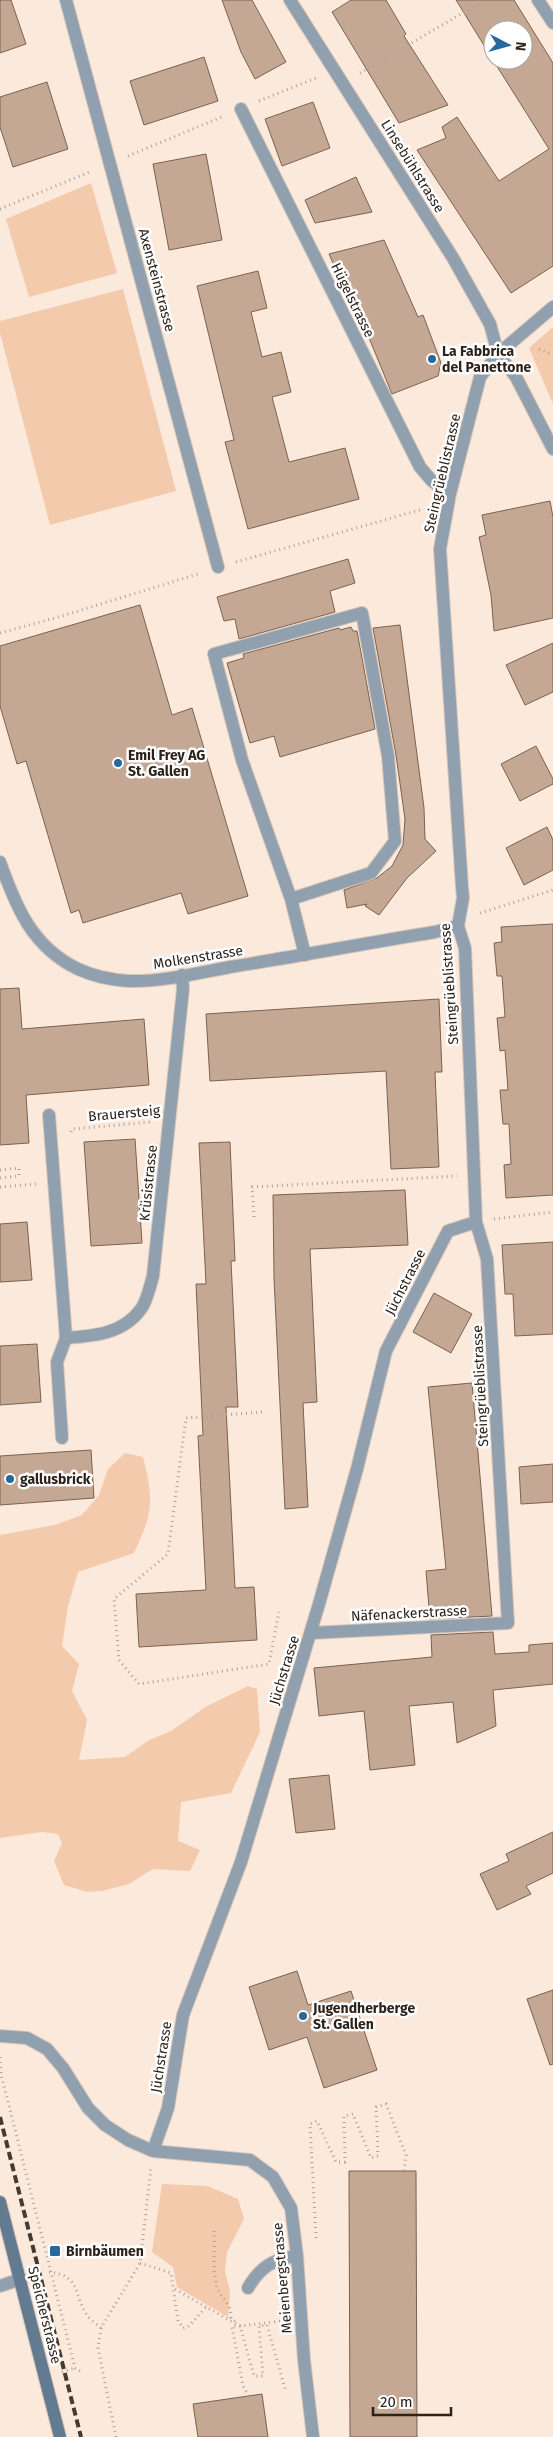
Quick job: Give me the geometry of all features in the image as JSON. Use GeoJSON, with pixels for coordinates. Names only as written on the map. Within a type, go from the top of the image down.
{"type":"FeatureCollection","features":[{"type":"Feature","properties":{"kind":"main road","name":"Speicherstrasse"},"geometry":{"type":"LineString","coordinates":[[0,2202],[60,2437]]}},
{"type":"Feature","properties":{"kind":"street","name":"Axensteinstrasse"},"geometry":{"type":"LineString","coordinates":[[66,0],[218,567]]}},
{"type":"Feature","properties":{"kind":"street","name":"Linsebühlstrasse"},"geometry":{"type":"LineString","coordinates":[[290,0],[453,258],[490,324],[498,354]]}},
{"type":"Feature","properties":{"kind":"street"},"geometry":{"type":"LineString","coordinates":[[538,0],[553,23]]}},
{"type":"Feature","properties":{"kind":"street","name":"Hügelstrasse"},"geometry":{"type":"LineString","coordinates":[[241,109],[420,467],[432,481],[450,494]]}},
{"type":"Feature","properties":{"kind":"street","name":"Steingrüeblistrasse"},"geometry":{"type":"LineString","coordinates":[[508,1623],[487,1259],[476,1222],[464,948],[458,926],[463,898],[440,549],[450,494],[480,377],[498,354],[553,307]]}},
{"type":"Feature","properties":{"kind":"street"},"geometry":{"type":"LineString","coordinates":[[498,354],[516,377],[553,449]]}},
{"type":"Feature","properties":{"kind":"street"},"geometry":{"type":"LineString","coordinates":[[291,898],[371,873],[396,841],[388,756],[362,613],[214,654],[242,760],[291,898],[305,954]]}},
{"type":"Feature","properties":{"kind":"street","name":"Molkenstrasse"},"geometry":{"type":"LineString","coordinates":[[0,862],[18,911],[33,932],[51,950],[71,965],[103,977],[129,981],[182,975],[458,926]]}},
{"type":"Feature","properties":{"kind":"street","name":"Krüsistrasse"},"geometry":{"type":"LineString","coordinates":[[66,1338],[94,1336],[125,1326],[142,1308],[153,1276],[183,990],[182,975]]}},
{"type":"Feature","properties":{"kind":"street"},"geometry":{"type":"LineString","coordinates":[[49,1115],[66,1338],[58,1362],[62,1438]]}},
{"type":"Feature","properties":{"kind":"street","name":"Jüchstrasse"},"geometry":{"type":"LineString","coordinates":[[153,2151],[168,2108],[183,2015],[241,1862],[311,1633],[357,1469],[386,1351],[448,1231],[476,1222]]}},
{"type":"Feature","properties":{"kind":"street","name":"Näfenackerstrasse"},"geometry":{"type":"LineString","coordinates":[[311,1633],[508,1623]]}},
{"type":"Feature","properties":{"kind":"street","name":"Meienbergstrasse"},"geometry":{"type":"LineString","coordinates":[[0,2036],[27,2038],[46,2049],[63,2068],[88,2108],[105,2125],[128,2140],[153,2151],[250,2160],[273,2177],[291,2208],[297,2256],[304,2360],[313,2437]]}},
{"type":"Feature","properties":{"kind":"street"},"geometry":{"type":"LineString","coordinates":[[248,2288],[255,2276],[273,2260],[297,2256]]}},
{"type":"Feature","properties":{"kind":"street"},"geometry":{"type":"LineString","coordinates":[[0,2286],[21,2279]]}},
{"type":"Feature","properties":{"kind":"path"},"geometry":{"type":"LineString","coordinates":[[360,73],[485,0]]}},
{"type":"Feature","properties":{"kind":"path"},"geometry":{"type":"LineString","coordinates":[[0,209],[321,76]]}},
{"type":"Feature","properties":{"kind":"path"},"geometry":{"type":"LineString","coordinates":[[539,349],[553,355]]}},
{"type":"Feature","properties":{"kind":"path"},"geometry":{"type":"LineString","coordinates":[[341,532],[423,509]]}},
{"type":"Feature","properties":{"kind":"path"},"geometry":{"type":"LineString","coordinates":[[0,633],[91,608]]}},
{"type":"Feature","properties":{"kind":"path"},"geometry":{"type":"LineString","coordinates":[[458,926],[482,912],[553,890]]}},
{"type":"Feature","properties":{"kind":"path","name":"Brauersteig"},"geometry":{"type":"LineString","coordinates":[[81,1128],[170,1120]]}},
{"type":"Feature","properties":{"kind":"path"},"geometry":{"type":"LineString","coordinates":[[0,1170],[19,1168],[19,1176],[0,1178]]}},
{"type":"Feature","properties":{"kind":"path"},"geometry":{"type":"LineString","coordinates":[[254,1217],[252,1187],[439,1177]]}},
{"type":"Feature","properties":{"kind":"path"},"geometry":{"type":"LineString","coordinates":[[476,1222],[553,1212]]}},
{"type":"Feature","properties":{"kind":"path"},"geometry":{"type":"LineString","coordinates":[[262,1412],[186,1418],[168,1554],[114,1599],[119,1660],[139,1684],[269,1664],[279,1612]]}},
{"type":"Feature","properties":{"kind":"path"},"geometry":{"type":"LineString","coordinates":[[0,2057],[1,2074],[12,2125],[75,2368],[80,2371]]}},
{"type":"Feature","properties":{"kind":"path"},"geometry":{"type":"LineString","coordinates":[[317,2248],[310,2124],[317,2122],[336,2162],[345,2162],[344,2116],[353,2114],[371,2158],[378,2156],[376,2107],[386,2104],[406,2155],[404,2171]]}},
{"type":"Feature","properties":{"kind":"path"},"geometry":{"type":"LineString","coordinates":[[116,2437],[98,2348],[101,2328],[140,2263],[153,2151]]}},
{"type":"Feature","properties":{"kind":"path"},"geometry":{"type":"LineString","coordinates":[[214,2232],[217,2287],[231,2308],[231,2318],[240,2326],[254,2376],[263,2376],[259,2326],[267,2325],[288,2398]]}},
{"type":"Feature","properties":{"kind":"path"},"geometry":{"type":"LineString","coordinates":[[140,2263],[171,2273],[175,2289],[178,2321],[184,2328],[188,2327],[206,2307]]}},
{"type":"Feature","properties":{"kind":"path"},"geometry":{"type":"LineString","coordinates":[[51,2273],[64,2273],[69,2278],[87,2316],[101,2328]]}},
{"type":"Feature","properties":{"kind":"path"},"geometry":{"type":"LineString","coordinates":[[175,2289],[240,2326]]}},
{"type":"Feature","properties":{"kind":"path"},"geometry":{"type":"LineString","coordinates":[[249,2396],[243,2386],[232,2326],[284,2321]]}},
{"type":"Feature","properties":{"kind":"path"},"geometry":{"type":"LineString","coordinates":[[59,2372],[75,2368]]}},
{"type":"Feature","properties":{"kind":"shaded area"},"geometry":{"type":"Polygon","coordinates":[[[91,183],[117,273],[29,297],[6,219],[91,183]]]}},
{"type":"Feature","properties":{"kind":"shaded area"},"geometry":{"type":"Polygon","coordinates":[[[123,289],[176,491],[50,525],[0,333],[0,321],[123,289]]]}},
{"type":"Feature","properties":{"kind":"shaded area"},"geometry":{"type":"Polygon","coordinates":[[[553,327],[553,404],[529,348],[553,327]]]}},
{"type":"Feature","properties":{"kind":"shaded area"},"geometry":{"type":"Polygon","coordinates":[[[125,1453],[143,1457],[150,1496],[150,1506],[145,1527],[134,1553],[78,1572],[68,1606],[62,1646],[79,1664],[72,1691],[87,1720],[79,1760],[125,1757],[149,1740],[171,1731],[207,1706],[248,1686],[257,1689],[260,1732],[231,1793],[181,1802],[178,1841],[200,1850],[190,1871],[153,1869],[129,1884],[102,1891],[87,1892],[64,1885],[54,1861],[62,1843],[58,1834],[42,1832],[0,1838],[0,1535],[55,1525],[82,1515],[99,1495],[108,1469],[125,1453]]]}},
{"type":"Feature","properties":{"kind":"shaded area"},"geometry":{"type":"Polygon","coordinates":[[[162,2184],[208,2186],[238,2199],[244,2219],[227,2252],[225,2271],[230,2291],[228,2317],[177,2287],[173,2267],[152,2252],[162,2184]]]}},
{"type":"Feature","properties":{"kind":"building"},"geometry":{"type":"Polygon","coordinates":[[[0,0],[11,0],[26,44],[0,53],[0,0]]]}},
{"type":"Feature","properties":{"kind":"building"},"geometry":{"type":"Polygon","coordinates":[[[222,0],[252,0],[286,62],[255,79],[241,52],[222,0]]]}},
{"type":"Feature","properties":{"kind":"building"},"geometry":{"type":"Polygon","coordinates":[[[351,0],[386,0],[406,34],[404,36],[448,105],[399,123],[332,12],[351,0]]]}},
{"type":"Feature","properties":{"kind":"building"},"geometry":{"type":"Polygon","coordinates":[[[456,0],[514,0],[526,20],[483,20],[483,44],[456,0]]]}},
{"type":"Feature","properties":{"kind":"building"},"geometry":{"type":"Polygon","coordinates":[[[533,31],[553,63],[553,266],[511,293],[417,150],[446,138],[442,127],[457,117],[499,181],[549,149],[499,70],[533,70],[533,31]]]}},
{"type":"Feature","properties":{"kind":"building"},"geometry":{"type":"Polygon","coordinates":[[[204,57],[218,101],[144,125],[130,81],[204,57]]]}},
{"type":"Feature","properties":{"kind":"building"},"geometry":{"type":"Polygon","coordinates":[[[47,82],[68,149],[13,167],[0,127],[0,97],[47,82]]]}},
{"type":"Feature","properties":{"kind":"building"},"geometry":{"type":"Polygon","coordinates":[[[313,102],[330,148],[282,166],[265,119],[313,102]]]}},
{"type":"Feature","properties":{"kind":"building"},"geometry":{"type":"Polygon","coordinates":[[[206,154],[222,240],[169,250],[153,164],[206,154]]]}},
{"type":"Feature","properties":{"kind":"building"},"geometry":{"type":"Polygon","coordinates":[[[356,177],[372,212],[315,223],[305,200],[356,177]]]}},
{"type":"Feature","properties":{"kind":"building"},"geometry":{"type":"Polygon","coordinates":[[[384,240],[418,317],[423,315],[441,363],[438,376],[392,394],[356,306],[353,308],[329,254],[384,240]]]}},
{"type":"Feature","properties":{"kind":"building"},"geometry":{"type":"Polygon","coordinates":[[[258,271],[267,308],[251,312],[262,357],[281,352],[291,392],[272,397],[289,462],[345,448],[359,499],[248,529],[225,442],[234,440],[197,286],[258,271]]]}},
{"type":"Feature","properties":{"kind":"building"},"geometry":{"type":"Polygon","coordinates":[[[550,501],[553,517],[553,618],[494,631],[491,595],[479,537],[486,535],[482,515],[550,501]]]}},
{"type":"Feature","properties":{"kind":"building"},"geometry":{"type":"Polygon","coordinates":[[[348,559],[355,583],[330,591],[335,612],[239,639],[235,619],[224,621],[217,597],[348,559]]]}},
{"type":"Feature","properties":{"kind":"building","name":"Emil Frey AG St. Gallen"},"geometry":{"type":"Polygon","coordinates":[[[140,605],[172,715],[192,708],[248,896],[188,914],[181,893],[83,923],[79,910],[71,913],[26,761],[17,764],[0,706],[0,646],[140,605]]]}},
{"type":"Feature","properties":{"kind":"building"},"geometry":{"type":"Polygon","coordinates":[[[400,625],[424,808],[425,839],[436,851],[407,878],[379,915],[365,906],[367,904],[347,908],[344,890],[377,878],[392,866],[403,845],[405,819],[396,755],[373,628],[400,625]]]}},
{"type":"Feature","properties":{"kind":"building"},"geometry":{"type":"Polygon","coordinates":[[[351,627],[353,631],[357,631],[375,729],[280,757],[274,736],[250,743],[227,663],[244,658],[243,654],[339,628],[340,630],[351,627]]]}},
{"type":"Feature","properties":{"kind":"building"},"geometry":{"type":"Polygon","coordinates":[[[553,643],[553,692],[525,705],[506,665],[553,643]]]}},
{"type":"Feature","properties":{"kind":"building"},"geometry":{"type":"Polygon","coordinates":[[[536,746],[553,779],[553,784],[520,801],[501,764],[536,746]]]}},
{"type":"Feature","properties":{"kind":"building"},"geometry":{"type":"Polygon","coordinates":[[[547,827],[553,840],[553,870],[524,885],[506,848],[547,827]]]}},
{"type":"Feature","properties":{"kind":"building"},"geometry":{"type":"Polygon","coordinates":[[[553,924],[553,1195],[506,1198],[504,1165],[511,1164],[509,1124],[503,1124],[500,1090],[508,1090],[505,1050],[500,1051],[497,1018],[505,1017],[502,976],[497,976],[494,943],[502,942],[501,927],[553,924]]]}},
{"type":"Feature","properties":{"kind":"building"},"geometry":{"type":"Polygon","coordinates":[[[19,988],[22,1029],[144,1019],[149,1085],[26,1095],[29,1143],[0,1145],[0,989],[19,988]]]}},
{"type":"Feature","properties":{"kind":"building"},"geometry":{"type":"Polygon","coordinates":[[[439,999],[442,1072],[435,1072],[439,1167],[391,1169],[386,1071],[210,1081],[206,1014],[439,999]]]}},
{"type":"Feature","properties":{"kind":"building"},"geometry":{"type":"Polygon","coordinates":[[[135,1139],[142,1243],[91,1246],[84,1142],[135,1139]]]}},
{"type":"Feature","properties":{"kind":"building"},"geometry":{"type":"Polygon","coordinates":[[[230,1142],[235,1261],[231,1261],[238,1407],[226,1407],[235,1588],[254,1587],[257,1640],[139,1647],[136,1594],[206,1590],[198,1436],[203,1435],[196,1284],[206,1284],[199,1143],[230,1142]]]}},
{"type":"Feature","properties":{"kind":"building"},"geometry":{"type":"Polygon","coordinates":[[[405,1190],[408,1245],[310,1249],[317,1402],[303,1403],[308,1507],[285,1509],[274,1278],[273,1195],[405,1190]]]}},
{"type":"Feature","properties":{"kind":"building"},"geometry":{"type":"Polygon","coordinates":[[[27,1222],[32,1280],[0,1282],[0,1224],[27,1222]]]}},
{"type":"Feature","properties":{"kind":"building"},"geometry":{"type":"Polygon","coordinates":[[[553,1242],[553,1334],[515,1336],[513,1294],[505,1294],[502,1245],[553,1242]]]}},
{"type":"Feature","properties":{"kind":"building"},"geometry":{"type":"Polygon","coordinates":[[[434,1293],[472,1314],[451,1353],[413,1332],[434,1293]]]}},
{"type":"Feature","properties":{"kind":"building"},"geometry":{"type":"Polygon","coordinates":[[[37,1344],[41,1402],[0,1405],[0,1346],[37,1344]]]}},
{"type":"Feature","properties":{"kind":"building"},"geometry":{"type":"Polygon","coordinates":[[[472,1383],[492,1616],[430,1619],[426,1571],[446,1569],[428,1387],[472,1383]]]}},
{"type":"Feature","properties":{"kind":"building"},"geometry":{"type":"Polygon","coordinates":[[[91,1450],[94,1498],[0,1505],[0,1456],[91,1450]]]}},
{"type":"Feature","properties":{"kind":"building"},"geometry":{"type":"Polygon","coordinates":[[[553,1464],[553,1502],[521,1504],[519,1467],[553,1464]]]}},
{"type":"Feature","properties":{"kind":"building"},"geometry":{"type":"Polygon","coordinates":[[[493,1632],[495,1654],[529,1652],[529,1645],[553,1643],[553,1684],[493,1690],[496,1726],[457,1743],[453,1702],[409,1706],[415,1765],[370,1770],[364,1711],[319,1716],[314,1668],[432,1657],[431,1635],[493,1632]]]}},
{"type":"Feature","properties":{"kind":"building"},"geometry":{"type":"Polygon","coordinates":[[[329,1775],[335,1829],[296,1833],[289,1779],[329,1775]]]}},
{"type":"Feature","properties":{"kind":"building"},"geometry":{"type":"Polygon","coordinates":[[[553,1832],[553,1873],[526,1886],[531,1894],[497,1910],[480,1874],[509,1861],[506,1854],[553,1832]]]}},
{"type":"Feature","properties":{"kind":"building","name":"Jugendherberge St. Gallen"},"geometry":{"type":"Polygon","coordinates":[[[297,1971],[308,2005],[351,1991],[377,2070],[324,2088],[307,2037],[269,2050],[249,1987],[297,1971]]]}},
{"type":"Feature","properties":{"kind":"building"},"geometry":{"type":"Polygon","coordinates":[[[553,1990],[553,2064],[550,2065],[527,1999],[553,1990]]]}},
{"type":"Feature","properties":{"kind":"building"},"geometry":{"type":"Polygon","coordinates":[[[349,2171],[416,2171],[417,2437],[350,2437],[349,2171]]]}},
{"type":"Feature","properties":{"kind":"building"},"geometry":{"type":"Polygon","coordinates":[[[262,2394],[268,2437],[198,2437],[193,2404],[262,2394]]]}},
{"type":"Feature","properties":{"kind":"railway"},"geometry":{"type":"LineString","coordinates":[[0,2117],[81,2437]]}},
{"type":"Feature","properties":{"kind":"place","name":"La Fabbrica del Panettone"},"geometry":{"type":"Point","coordinates":[432,359]}},
{"type":"Feature","properties":{"kind":"place","name":"Emil Frey AG St. Gallen"},"geometry":{"type":"Point","coordinates":[118,763]}},
{"type":"Feature","properties":{"kind":"place","name":"gallusbrick"},"geometry":{"type":"Point","coordinates":[10,1479]}},
{"type":"Feature","properties":{"kind":"place","name":"Jugendherberge St. Gallen"},"geometry":{"type":"Point","coordinates":[303,2016]}},
{"type":"Feature","properties":{"kind":"place","name":"Birnbäumen"},"geometry":{"type":"Point","coordinates":[55,2251]}}]}
